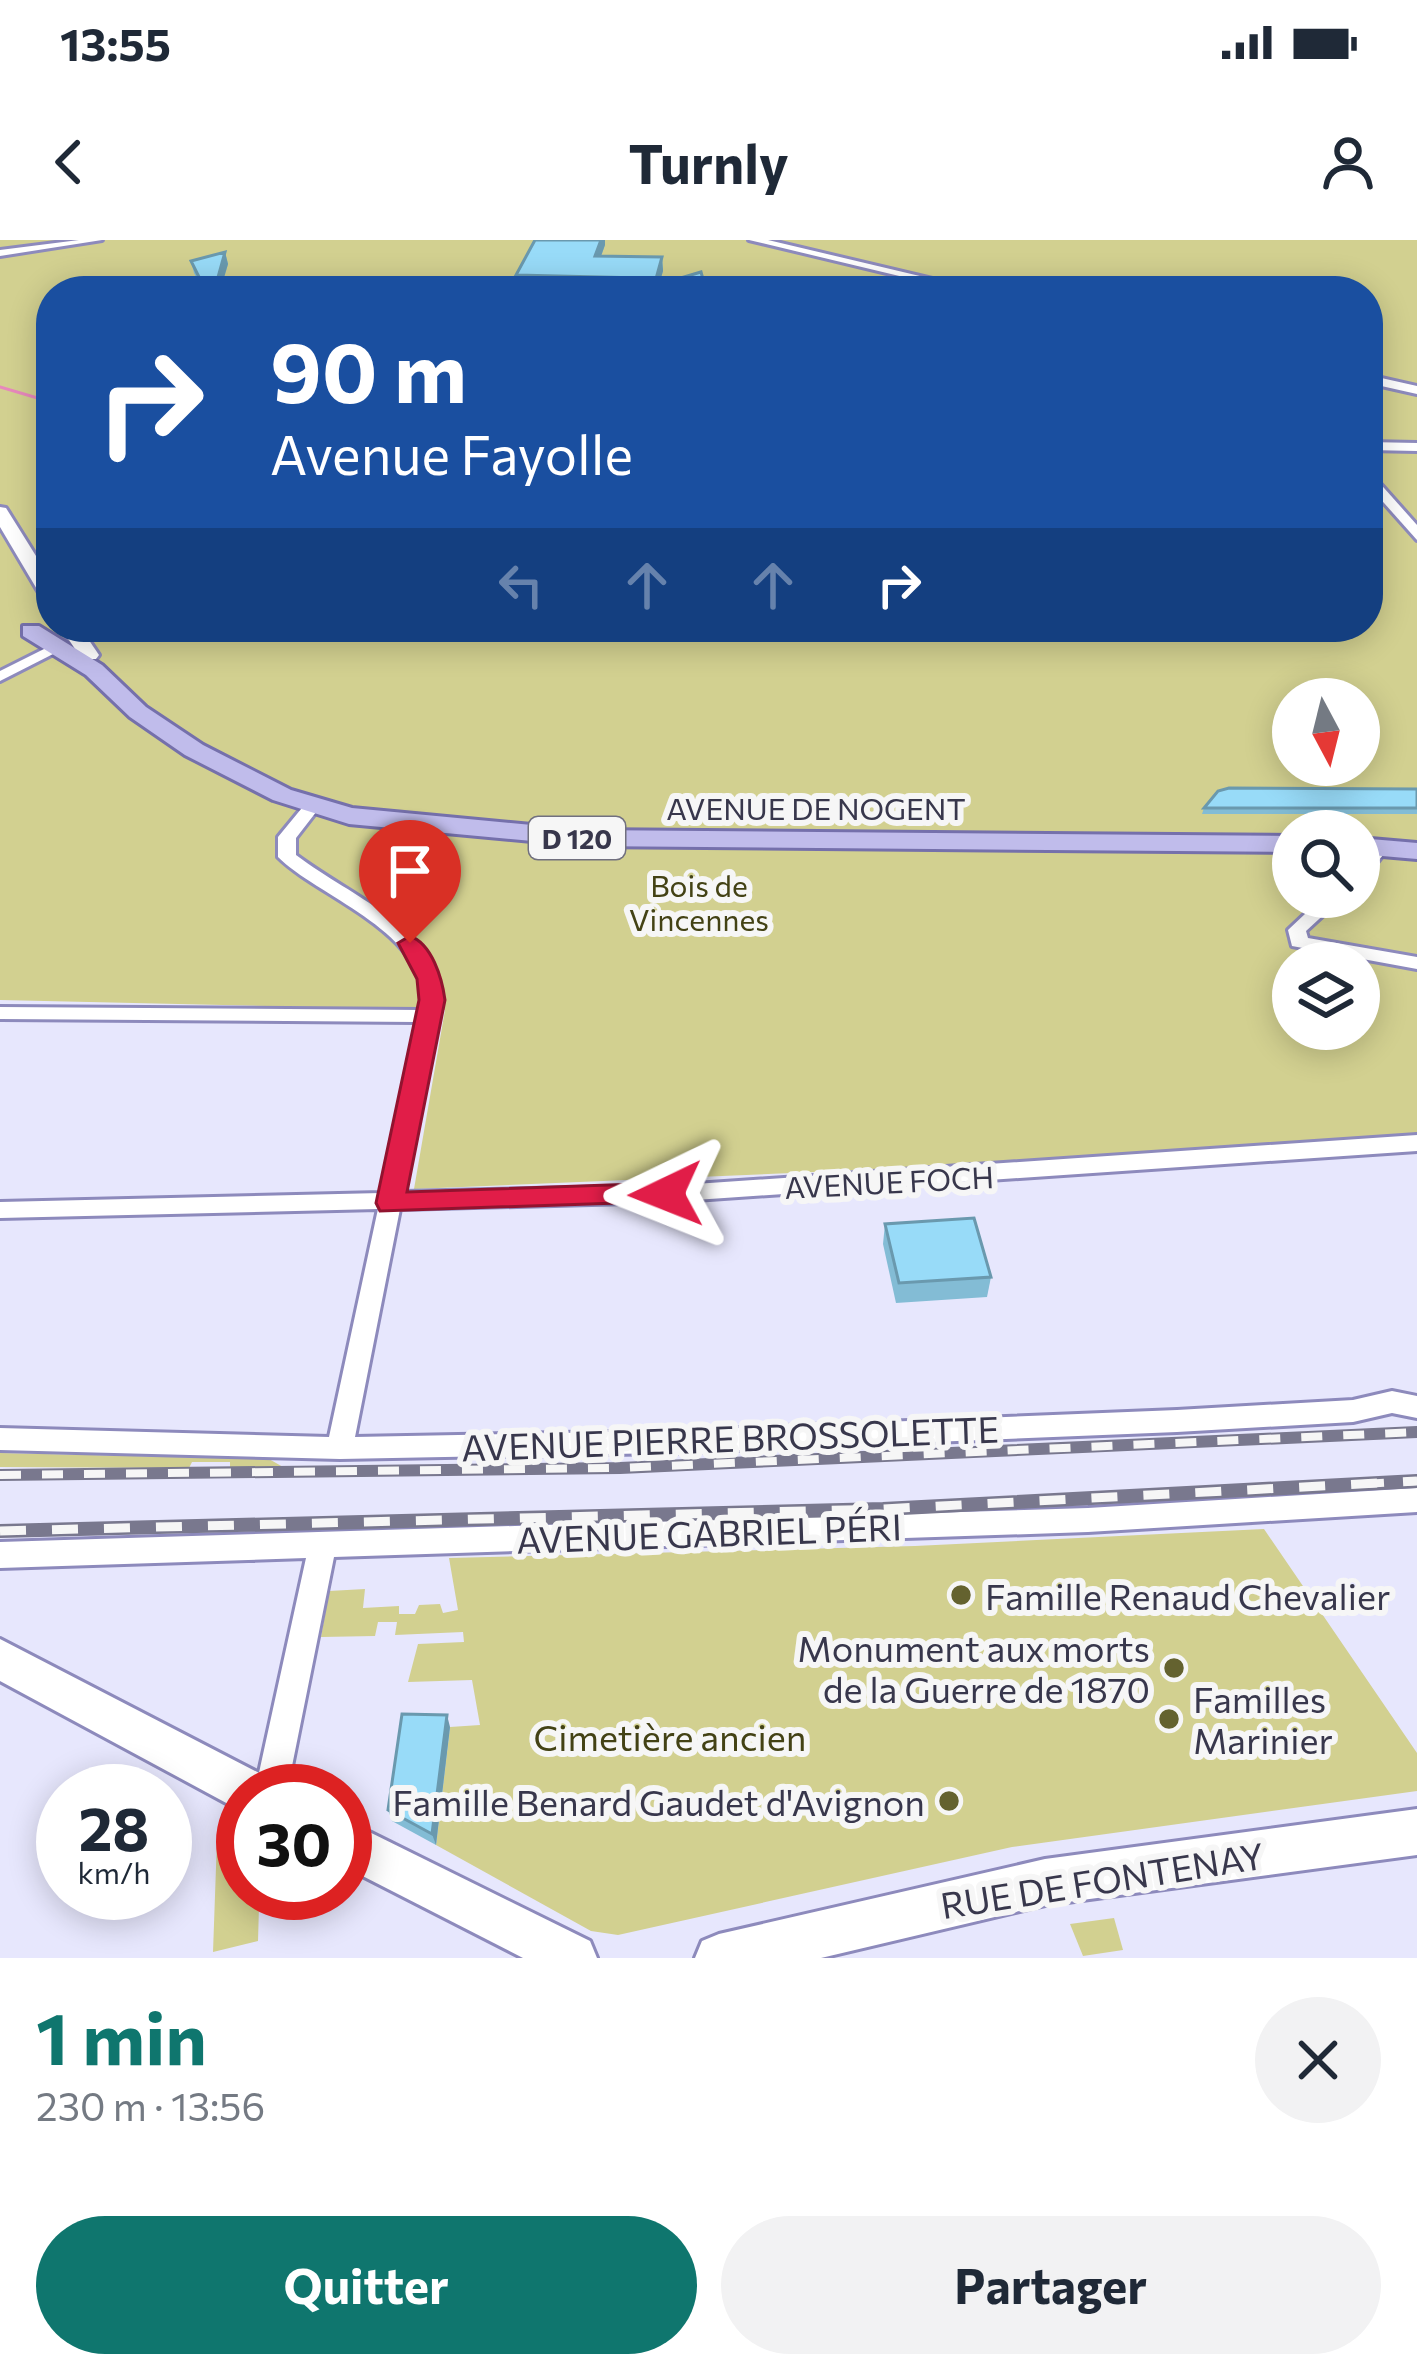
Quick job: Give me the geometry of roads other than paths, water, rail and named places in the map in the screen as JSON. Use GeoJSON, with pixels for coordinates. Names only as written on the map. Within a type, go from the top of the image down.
{"type":"FeatureCollection","features":[{"type":"Feature","properties":{"kind":"main road"},"geometry":{"type":"LineString","coordinates":[[0,512],[36,571]]}},
{"type":"Feature","properties":{"kind":"main road","name":"AVENUE DE NOGENT"},"geometry":{"type":"LineString","coordinates":[[0,622],[36,632]]}},
{"type":"Feature","properties":{"kind":"main road","name":"AVENUE DE NOGENT"},"geometry":{"type":"LineString","coordinates":[[70,642],[138,712],[194,750],[312,807],[412,825],[584,838],[1272,844]]}},
{"type":"Feature","properties":{"kind":"main road"},"geometry":{"type":"LineString","coordinates":[[1380,846],[1417,847]]}},
{"type":"Feature","properties":{"kind":"main road"},"geometry":{"type":"LineString","coordinates":[[0,1659],[216,1774]]}},
{"type":"Feature","properties":{"kind":"main road","name":"RUE DE FONTENAY"},"geometry":{"type":"LineString","coordinates":[[719,1958],[1045,1882],[1417,1832]]}},
{"type":"Feature","properties":{"kind":"main road"},"geometry":{"type":"LineString","coordinates":[[372,1857],[573,1958]]}},
{"type":"Feature","properties":{"kind":"street"},"geometry":{"type":"LineString","coordinates":[[0,253],[98,240]]}},
{"type":"Feature","properties":{"kind":"street"},"geometry":{"type":"LineString","coordinates":[[754,240],[911,276]]}},
{"type":"Feature","properties":{"kind":"street"},"geometry":{"type":"LineString","coordinates":[[1383,382],[1417,390]]}},
{"type":"Feature","properties":{"kind":"street"},"geometry":{"type":"LineString","coordinates":[[1383,446],[1417,446]]}},
{"type":"Feature","properties":{"kind":"street"},"geometry":{"type":"LineString","coordinates":[[1383,494],[1417,536]]}},
{"type":"Feature","properties":{"kind":"street"},"geometry":{"type":"LineString","coordinates":[[0,677],[55,642]]}},
{"type":"Feature","properties":{"kind":"street"},"geometry":{"type":"LineString","coordinates":[[312,807],[287,837],[287,857],[364,904],[410,943],[429,979],[428,1016],[340,1448]]}},
{"type":"Feature","properties":{"kind":"street"},"geometry":{"type":"LineString","coordinates":[[1311,918],[1298,930],[1299,942],[1417,963]]}},
{"type":"Feature","properties":{"kind":"street"},"geometry":{"type":"LineString","coordinates":[[0,1013],[428,1016]]}},
{"type":"Feature","properties":{"kind":"street","name":"AVENUE FOCH"},"geometry":{"type":"LineString","coordinates":[[0,1210],[390,1203],[846,1184],[1417,1143]]}},
{"type":"Feature","properties":{"kind":"street","name":"AVENUE PIERRE BROSSOLETTE"},"geometry":{"type":"LineString","coordinates":[[0,1439],[340,1448],[783,1439],[1353,1411],[1392,1402],[1417,1406]]}},
{"type":"Feature","properties":{"kind":"street","name":"AVENUE GABRIEL PÉRI"},"geometry":{"type":"LineString","coordinates":[[0,1555],[1088,1520],[1417,1500]]}},
{"type":"Feature","properties":{"kind":"street"},"geometry":{"type":"LineString","coordinates":[[277,1764],[323,1545]]}},
{"type":"Feature","properties":{"kind":"waterway"},"geometry":{"type":"LineString","coordinates":[[0,387],[36,398]]}},
{"type":"Feature","properties":{"kind":"railway"},"geometry":{"type":"LineString","coordinates":[[0,1475],[620,1468],[1417,1432]]}},
{"type":"Feature","properties":{"kind":"railway"},"geometry":{"type":"LineString","coordinates":[[0,1531],[883,1509],[1417,1481],[1363,1484]]}},
{"type":"Feature","properties":{"kind":"place","name":"Famille Renaud Chevalier"},"geometry":{"type":"Point","coordinates":[961,1595]}},
{"type":"Feature","properties":{"kind":"place","name":"Monument aux morts de la Guerre de 1870"},"geometry":{"type":"Point","coordinates":[1174,1668]}},
{"type":"Feature","properties":{"kind":"place","name":"Familles Marinier"},"geometry":{"type":"Point","coordinates":[1169,1719]}},
{"type":"Feature","properties":{"kind":"place","name":"Famille Benard Gaudet d'Avignon"},"geometry":{"type":"Point","coordinates":[949,1801]}},
{"type":"Feature","properties":{"kind":"park label","name":"Bois de Vincennes"},"geometry":{"type":"Point","coordinates":[699,901]}},
{"type":"Feature","properties":{"kind":"park label","name":"Cimetière ancien"},"geometry":{"type":"Point","coordinates":[670,1736]}}]}
